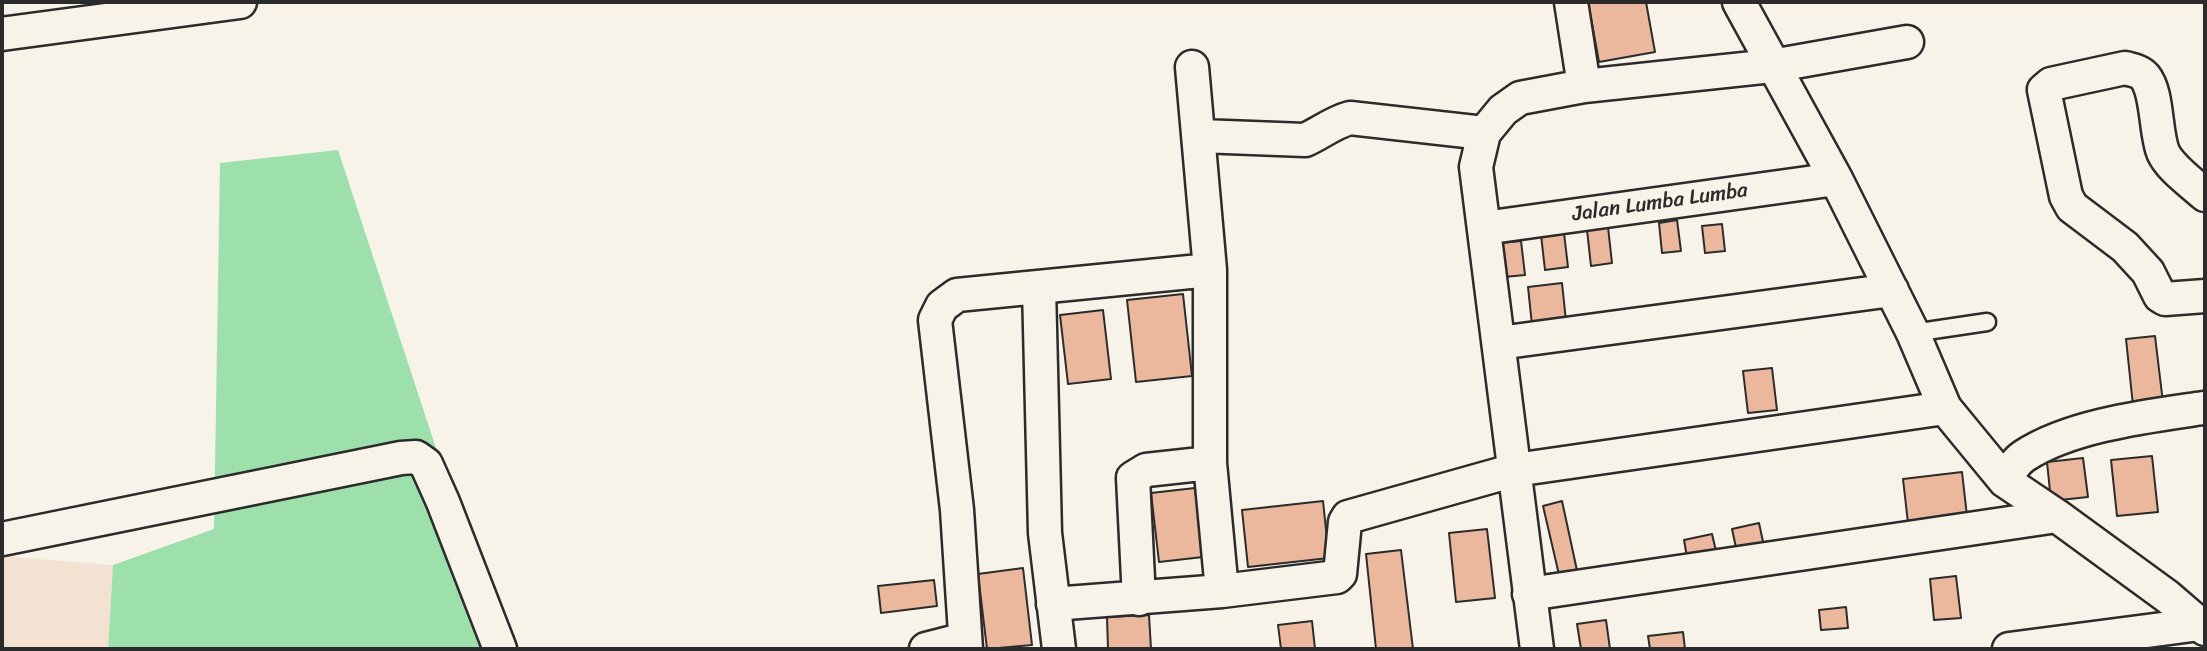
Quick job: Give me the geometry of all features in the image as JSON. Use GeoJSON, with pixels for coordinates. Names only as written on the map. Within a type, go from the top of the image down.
{"type":"FeatureCollection","features":[{"type":"Feature","properties":{"kind":"street"},"geometry":{"type":"LineString","coordinates":[[2,34],[240,2]]}},
{"type":"Feature","properties":{"kind":"street"},"geometry":{"type":"LineString","coordinates":[[1571,2],[1584,86]]}},
{"type":"Feature","properties":{"kind":"street"},"geometry":{"type":"LineString","coordinates":[[1739,2],[1836,179],[1913,333],[1945,408],[2013,469],[2057,516],[2168,597],[2202,626]]}},
{"type":"Feature","properties":{"kind":"street"},"geometry":{"type":"LineString","coordinates":[[1537,649],[1476,167],[1484,133],[1503,110],[1520,99],[1584,86],[1773,65],[1907,42]]}},
{"type":"Feature","properties":{"kind":"street"},"geometry":{"type":"LineString","coordinates":[[1192,67],[1210,270],[1210,463],[1222,591]]}},
{"type":"Feature","properties":{"kind":"street"},"geometry":{"type":"LineString","coordinates":[[2205,195],[2163,153],[2152,97],[2145,77],[2136,71],[2125,68],[2051,85],[2045,90],[2062,184],[2073,207],[2126,247],[2148,272],[2160,296],[2165,299],[2205,296]]}},
{"type":"Feature","properties":{"kind":"street"},"geometry":{"type":"LineString","coordinates":[[1200,136],[1305,140],[1318,135],[1334,122],[1350,118],[1484,133]]}},
{"type":"Feature","properties":{"kind":"street","name":"Jalan Lumba Lumba"},"geometry":{"type":"LineString","coordinates":[[1484,228],[1836,179]]}},
{"type":"Feature","properties":{"kind":"street"},"geometry":{"type":"LineString","coordinates":[[926,649],[965,644],[957,510],[935,320],[942,306],[957,295],[1210,270]]}},
{"type":"Feature","properties":{"kind":"street"},"geometry":{"type":"LineString","coordinates":[[1039,287],[1045,533],[1059,649]]}},
{"type":"Feature","properties":{"kind":"street"},"geometry":{"type":"LineString","coordinates":[[1499,342],[1892,290]]}},
{"type":"Feature","properties":{"kind":"street"},"geometry":{"type":"LineString","coordinates":[[1053,604],[1222,591],[1336,578],[1340,574],[1345,522],[1348,517],[1516,470],[1945,408]]}},
{"type":"Feature","properties":{"kind":"street"},"geometry":{"type":"LineString","coordinates":[[2013,469],[2050,443],[2087,430],[2143,417],[2203,408]]}},
{"type":"Feature","properties":{"kind":"street"},"geometry":{"type":"LineString","coordinates":[[2,539],[388,460],[416,457],[426,464],[437,489],[500,649]]}},
{"type":"Feature","properties":{"kind":"street"},"geometry":{"type":"LineString","coordinates":[[1139,598],[1133,478],[1146,470],[1210,463]]}},
{"type":"Feature","properties":{"kind":"street"},"geometry":{"type":"LineString","coordinates":[[1529,594],[2057,516]]}},
{"type":"Feature","properties":{"kind":"street"},"geometry":{"type":"LineString","coordinates":[[2009,649],[2202,626]]}},
{"type":"Feature","properties":{"kind":"lane"},"geometry":{"type":"LineString","coordinates":[[1913,333],[1987,322]]}},
{"type":"Feature","properties":{"kind":"shaded area"},"geometry":{"type":"Polygon","coordinates":[[[2,556],[113,565],[108,649],[2,649],[2,556]]]}},
{"type":"Feature","properties":{"kind":"green space"},"geometry":{"type":"Polygon","coordinates":[[[338,150],[502,649],[108,649],[113,565],[214,529],[220,163],[338,150]]]}},
{"type":"Feature","properties":{"kind":"building"},"geometry":{"type":"Polygon","coordinates":[[[1588,2],[1646,2],[1655,52],[1599,62],[1588,2]]]}},
{"type":"Feature","properties":{"kind":"building"},"geometry":{"type":"Polygon","coordinates":[[[1677,220],[1681,251],[1662,253],[1659,223],[1677,220]]]}},
{"type":"Feature","properties":{"kind":"building"},"geometry":{"type":"Polygon","coordinates":[[[1722,224],[1725,251],[1705,253],[1702,226],[1722,224]]]}},
{"type":"Feature","properties":{"kind":"building"},"geometry":{"type":"Polygon","coordinates":[[[1608,227],[1612,263],[1591,266],[1587,230],[1608,227]]]}},
{"type":"Feature","properties":{"kind":"building"},"geometry":{"type":"Polygon","coordinates":[[[1564,233],[1568,267],[1545,270],[1541,235],[1564,233]]]}},
{"type":"Feature","properties":{"kind":"building"},"geometry":{"type":"Polygon","coordinates":[[[1521,241],[1525,275],[1504,277],[1500,243],[1521,241]]]}},
{"type":"Feature","properties":{"kind":"building"},"geometry":{"type":"Polygon","coordinates":[[[1562,283],[1566,321],[1532,325],[1528,287],[1562,283]]]}},
{"type":"Feature","properties":{"kind":"building"},"geometry":{"type":"Polygon","coordinates":[[[1183,294],[1192,376],[1136,382],[1127,300],[1183,294]]]}},
{"type":"Feature","properties":{"kind":"building"},"geometry":{"type":"Polygon","coordinates":[[[1103,310],[1111,379],[1068,384],[1060,315],[1103,310]]]}},
{"type":"Feature","properties":{"kind":"building"},"geometry":{"type":"Polygon","coordinates":[[[2155,336],[2164,411],[2134,415],[2126,339],[2155,336]]]}},
{"type":"Feature","properties":{"kind":"building"},"geometry":{"type":"Polygon","coordinates":[[[1772,368],[1777,410],[1748,413],[1743,371],[1772,368]]]}},
{"type":"Feature","properties":{"kind":"building"},"geometry":{"type":"Polygon","coordinates":[[[2152,456],[2158,512],[2117,516],[2111,460],[2152,456]]]}},
{"type":"Feature","properties":{"kind":"building"},"geometry":{"type":"Polygon","coordinates":[[[2083,458],[2088,497],[2051,501],[2047,462],[2083,458]]]}},
{"type":"Feature","properties":{"kind":"building"},"geometry":{"type":"Polygon","coordinates":[[[1962,472],[1967,516],[1908,523],[1903,479],[1962,472]]]}},
{"type":"Feature","properties":{"kind":"building"},"geometry":{"type":"Polygon","coordinates":[[[1195,488],[1203,557],[1159,562],[1151,493],[1195,488]]]}},
{"type":"Feature","properties":{"kind":"building"},"geometry":{"type":"Polygon","coordinates":[[[1323,501],[1329,558],[1248,567],[1242,510],[1323,501]]]}},
{"type":"Feature","properties":{"kind":"building"},"geometry":{"type":"Polygon","coordinates":[[[1562,501],[1578,575],[1560,579],[1543,506],[1562,501]]]}},
{"type":"Feature","properties":{"kind":"building"},"geometry":{"type":"Polygon","coordinates":[[[1759,523],[1765,551],[1738,557],[1732,529],[1759,523]]]}},
{"type":"Feature","properties":{"kind":"building"},"geometry":{"type":"Polygon","coordinates":[[[1487,529],[1495,598],[1456,602],[1449,533],[1487,529]]]}},
{"type":"Feature","properties":{"kind":"building"},"geometry":{"type":"Polygon","coordinates":[[[1712,534],[1716,551],[1687,557],[1684,540],[1712,534]]]}},
{"type":"Feature","properties":{"kind":"building"},"geometry":{"type":"Polygon","coordinates":[[[1401,550],[1413,649],[1376,649],[1366,554],[1401,550]]]}},
{"type":"Feature","properties":{"kind":"building"},"geometry":{"type":"Polygon","coordinates":[[[1023,568],[1032,645],[987,649],[978,574],[1023,568]]]}},
{"type":"Feature","properties":{"kind":"building"},"geometry":{"type":"Polygon","coordinates":[[[1956,576],[1961,618],[1934,620],[1930,579],[1956,576]]]}},
{"type":"Feature","properties":{"kind":"building"},"geometry":{"type":"Polygon","coordinates":[[[934,580],[937,606],[881,613],[878,586],[934,580]]]}},
{"type":"Feature","properties":{"kind":"building"},"geometry":{"type":"Polygon","coordinates":[[[1846,607],[1848,628],[1821,630],[1819,610],[1846,607]]]}},
{"type":"Feature","properties":{"kind":"building"},"geometry":{"type":"Polygon","coordinates":[[[1149,615],[1151,649],[1108,649],[1107,617],[1149,615]]]}},
{"type":"Feature","properties":{"kind":"building"},"geometry":{"type":"Polygon","coordinates":[[[1606,620],[1610,649],[1581,649],[1577,624],[1606,620]]]}},
{"type":"Feature","properties":{"kind":"building"},"geometry":{"type":"Polygon","coordinates":[[[1312,621],[1315,649],[1281,649],[1278,625],[1312,621]]]}},
{"type":"Feature","properties":{"kind":"building"},"geometry":{"type":"Polygon","coordinates":[[[1683,632],[1685,649],[1650,649],[1648,636],[1683,632]]]}}]}
